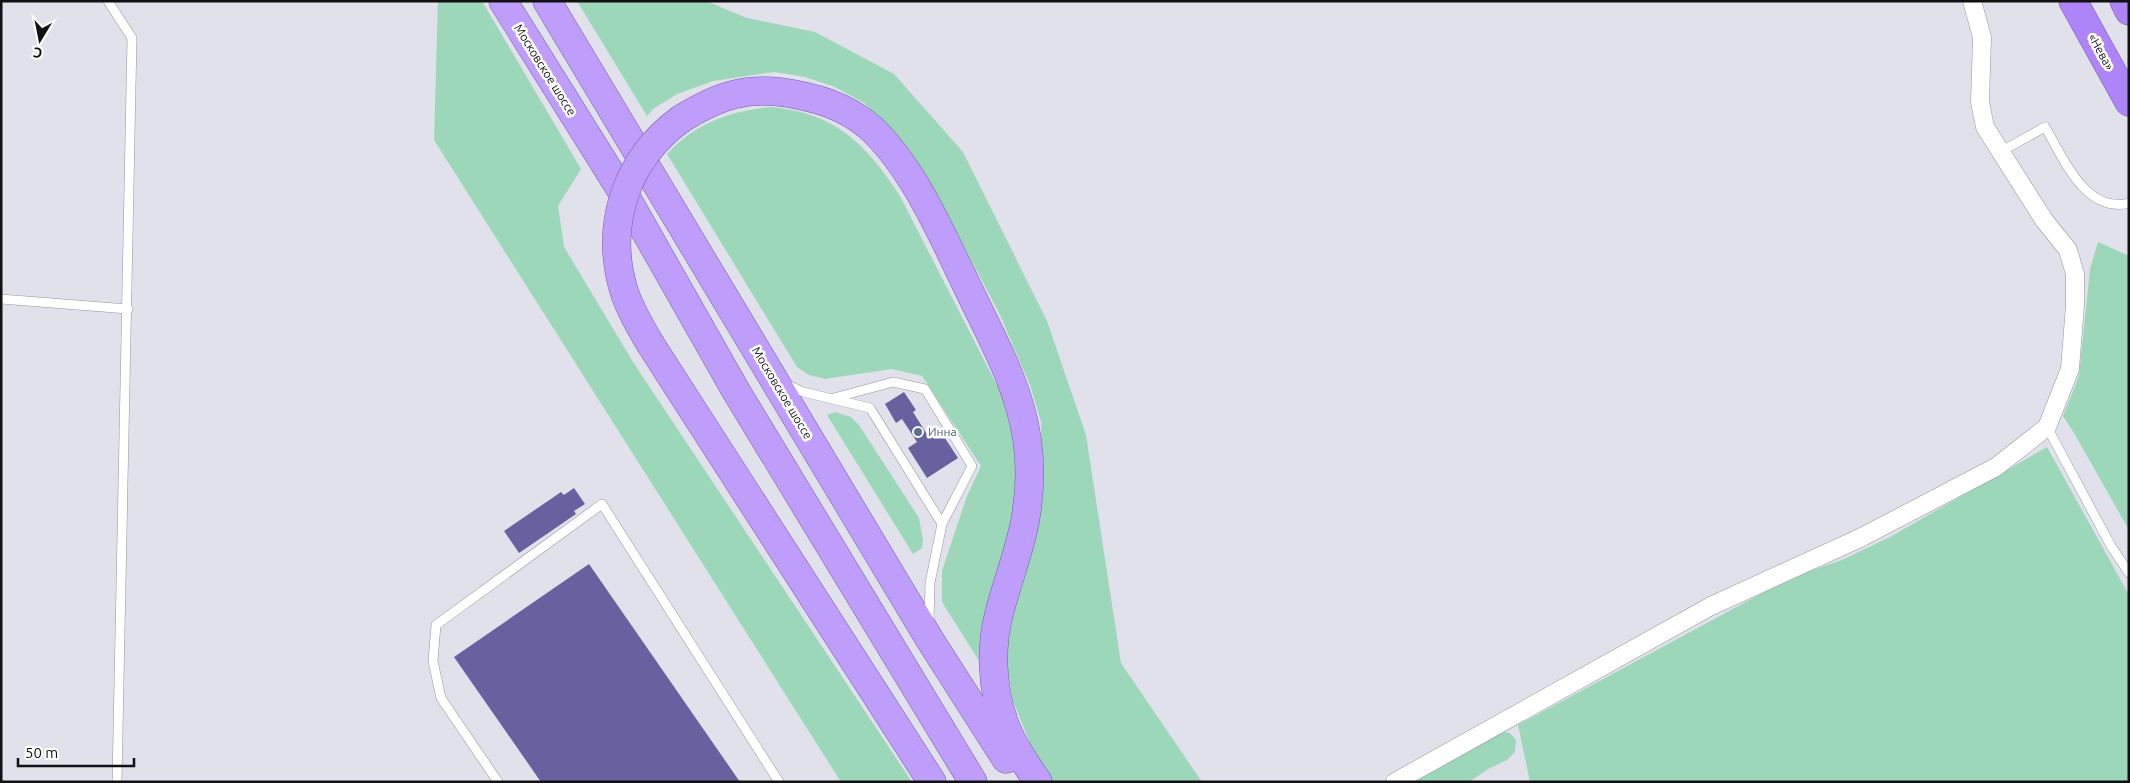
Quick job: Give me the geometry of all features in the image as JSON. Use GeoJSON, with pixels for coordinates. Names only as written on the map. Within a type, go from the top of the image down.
{"type":"FeatureCollection","features":[{"type":"Feature","properties":{"kind":"highway","name":"Московское шоссе"},"geometry":{"type":"LineString","coordinates":[[503,1],[631,206],[736,391],[973,782]]}},
{"type":"Feature","properties":{"kind":"highway","name":"Московское шоссе"},"geometry":{"type":"LineString","coordinates":[[547,1],[930,640],[1020,782]]}},
{"type":"Feature","properties":{"kind":"highway","name":"«Нева»"},"geometry":{"type":"LineString","coordinates":[[2073,1],[2129,102]]}},
{"type":"Feature","properties":{"kind":"highway"},"geometry":{"type":"LineString","coordinates":[[2124,1],[2129,11]]}},
{"type":"Feature","properties":{"kind":"highway"},"geometry":{"type":"LineString","coordinates":[[932,782],[651,345],[625,293],[618,266],[616,247],[618,226],[627,189],[642,156],[666,130],[702,106],[721,97],[746,92],[770,91],[806,96],[828,103],[850,114],[872,129],[910,178],[931,213],[1003,360],[1015,389],[1027,438],[1029,490],[1025,521],[1013,570],[999,614],[994,641],[995,690],[1004,723],[1017,750],[1038,782]]}},
{"type":"Feature","properties":{"kind":"street"},"geometry":{"type":"LineString","coordinates":[[1395,782],[1711,606],[1860,538],[1996,467],[2047,427],[2070,369],[2075,305],[2075,274],[2068,250],[2044,220],[1985,126],[1980,102],[1982,37],[1972,1]]}},
{"type":"Feature","properties":{"kind":"lane"},"geometry":{"type":"LineString","coordinates":[[108,1],[132,38],[117,782]]}},
{"type":"Feature","properties":{"kind":"lane"},"geometry":{"type":"LineString","coordinates":[[2000,152],[2045,127],[2080,184],[2094,198],[2109,204],[2120,205],[2129,203]]}},
{"type":"Feature","properties":{"kind":"lane"},"geometry":{"type":"LineString","coordinates":[[1,299],[128,309]]}},
{"type":"Feature","properties":{"kind":"lane"},"geometry":{"type":"LineString","coordinates":[[769,372],[782,382],[803,392],[870,408],[942,524]]}},
{"type":"Feature","properties":{"kind":"lane"},"geometry":{"type":"LineString","coordinates":[[833,398],[893,382],[925,389],[972,466],[942,524],[930,582],[928,609],[930,640]]}},
{"type":"Feature","properties":{"kind":"lane"},"geometry":{"type":"LineString","coordinates":[[2047,427],[2111,546],[2129,573]]}},
{"type":"Feature","properties":{"kind":"lane"},"geometry":{"type":"LineString","coordinates":[[498,782],[441,698],[433,661],[436,625],[602,504],[779,782]]}},
{"type":"Feature","properties":{"kind":"green space"},"geometry":{"type":"Polygon","coordinates":[[[438,1],[482,1],[581,169],[558,206],[564,247],[633,362],[912,782],[841,782],[434,140],[438,1]]]}},
{"type":"Feature","properties":{"kind":"green space"},"geometry":{"type":"Polygon","coordinates":[[[577,1],[706,1],[747,18],[815,32],[894,74],[963,152],[1047,321],[1086,435],[1121,663],[1202,782],[1051,782],[1039,765],[1013,701],[1006,659],[1011,622],[1038,521],[1042,472],[1041,422],[1030,385],[1000,315],[946,212],[921,170],[894,132],[864,103],[835,87],[805,77],[774,72],[713,81],[677,94],[653,109],[647,116],[577,1]]]}},
{"type":"Feature","properties":{"kind":"green space"},"geometry":{"type":"Polygon","coordinates":[[[771,107],[794,110],[831,124],[847,134],[875,161],[900,196],[1003,397],[1016,451],[1018,486],[981,664],[942,602],[942,571],[967,496],[981,466],[922,376],[892,369],[825,379],[809,375],[797,367],[667,154],[690,134],[714,120],[728,115],[771,107]]]}},
{"type":"Feature","properties":{"kind":"green space"},"geometry":{"type":"Polygon","coordinates":[[[2098,242],[2127,255],[2129,258],[2129,530],[2063,416],[2079,376],[2090,269],[2098,242]]]}},
{"type":"Feature","properties":{"kind":"green space"},"geometry":{"type":"Polygon","coordinates":[[[835,412],[851,417],[859,425],[919,518],[923,541],[922,548],[913,554],[827,415],[835,412]]]}},
{"type":"Feature","properties":{"kind":"green space"},"geometry":{"type":"Polygon","coordinates":[[[2047,447],[2129,595],[2129,782],[1530,782],[1518,725],[1792,577],[1842,560],[1890,537],[2047,447]]]}},
{"type":"Feature","properties":{"kind":"green space"},"geometry":{"type":"Polygon","coordinates":[[[1497,731],[1510,733],[1516,740],[1515,752],[1507,760],[1488,769],[1469,782],[1412,782],[1497,731]]]}},
{"type":"Feature","properties":{"kind":"building","name":"Инна"},"geometry":{"type":"Polygon","coordinates":[[[904,392],[916,410],[913,412],[928,436],[939,429],[958,458],[927,478],[908,448],[917,442],[902,419],[896,423],[885,404],[904,392]]]}},
{"type":"Feature","properties":{"kind":"building"},"geometry":{"type":"Polygon","coordinates":[[[574,488],[585,504],[574,511],[576,514],[519,553],[504,531],[561,492],[564,495],[574,488]]]}},
{"type":"Feature","properties":{"kind":"building"},"geometry":{"type":"Polygon","coordinates":[[[589,564],[740,782],[541,782],[454,657],[589,564]]]}},
{"type":"Feature","properties":{"kind":"place","name":"Инна"},"geometry":{"type":"Point","coordinates":[918,432]}}]}
